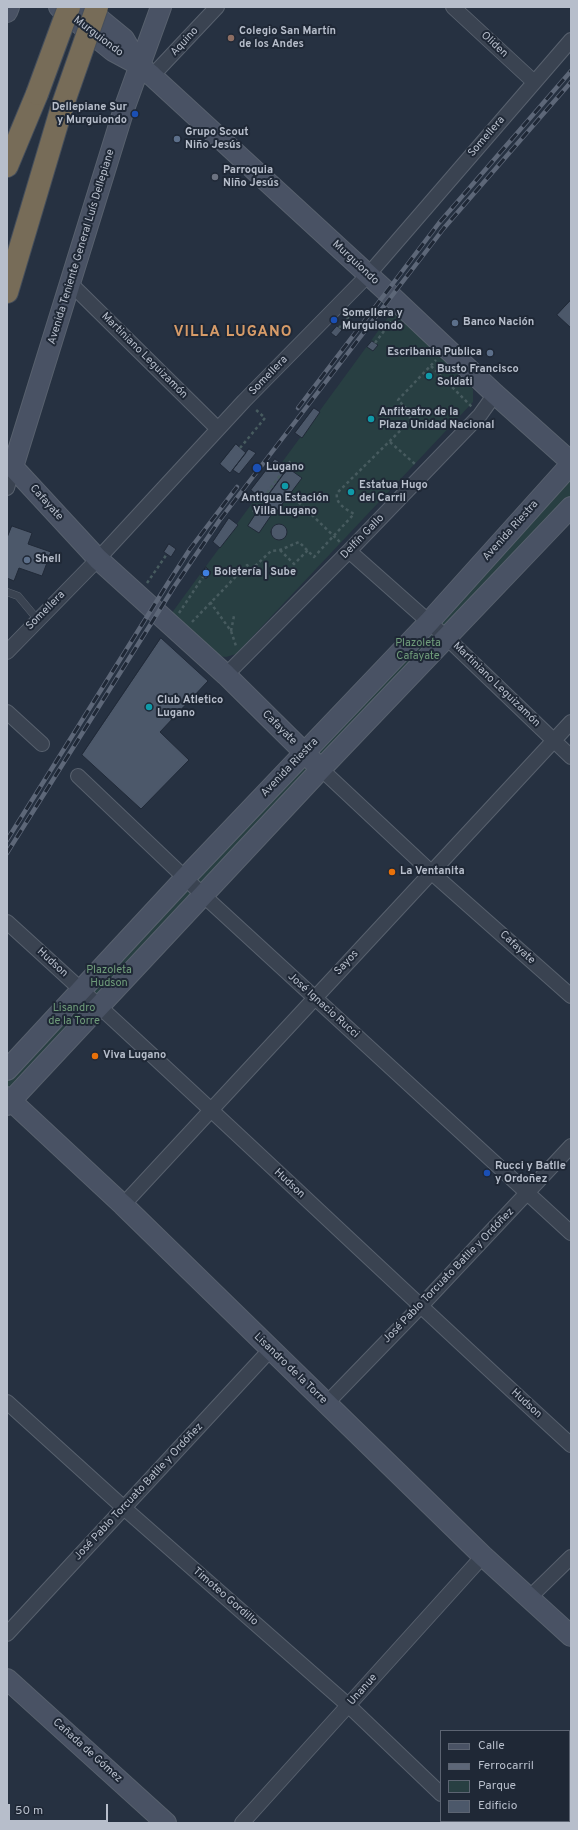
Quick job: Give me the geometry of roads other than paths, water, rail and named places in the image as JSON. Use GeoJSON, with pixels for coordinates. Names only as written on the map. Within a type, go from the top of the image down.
{"type":"FeatureCollection","features":[{"type":"Feature","properties":{"kind":"highway"},"geometry":{"type":"LineString","coordinates":[[7,166],[38,94],[69,7]]}},
{"type":"Feature","properties":{"kind":"highway"},"geometry":{"type":"LineString","coordinates":[[7,292],[62,107],[97,7]]}},
{"type":"Feature","properties":{"kind":"street"},"geometry":{"type":"LineString","coordinates":[[7,12],[9,7]]}},
{"type":"Feature","properties":{"kind":"street","name":"Murguiondo"},"geometry":{"type":"LineString","coordinates":[[59,7],[113,50],[146,70],[571,463]]}},
{"type":"Feature","properties":{"kind":"street","name":"Murguiondo"},"geometry":{"type":"LineString","coordinates":[[85,7],[124,39],[146,70]]}},
{"type":"Feature","properties":{"kind":"street","name":"Avenida Teniente General Luís Dellepiane"},"geometry":{"type":"LineString","coordinates":[[7,488],[71,284],[146,70],[161,7]]}},
{"type":"Feature","properties":{"kind":"street","name":"Aquino"},"geometry":{"type":"LineString","coordinates":[[146,70],[217,7]]}},
{"type":"Feature","properties":{"kind":"street","name":"Oliden"},"geometry":{"type":"LineString","coordinates":[[453,7],[534,82]]}},
{"type":"Feature","properties":{"kind":"street","name":"Somellera"},"geometry":{"type":"LineString","coordinates":[[7,652],[98,560],[244,401],[368,274],[571,40]]}},
{"type":"Feature","properties":{"kind":"street","name":"Martiniano Leguizamón"},"geometry":{"type":"LineString","coordinates":[[71,284],[218,429]]}},
{"type":"Feature","properties":{"kind":"street","name":"Delfín Gallo"},"geometry":{"type":"LineString","coordinates":[[226,675],[349,551],[480,415],[495,394]]}},
{"type":"Feature","properties":{"kind":"street","name":"Avenida Riestra"},"geometry":{"type":"LineString","coordinates":[[7,1070],[185,878],[429,622],[571,463]]}},
{"type":"Feature","properties":{"kind":"street","name":"Cafayate"},"geometry":{"type":"LineString","coordinates":[[14,467],[98,560],[226,675],[321,769],[431,872],[571,996]]}},
{"type":"Feature","properties":{"kind":"street","name":"Avenida Riestra"},"geometry":{"type":"LineString","coordinates":[[8,1101],[99,1007],[321,769],[571,507]]}},
{"type":"Feature","properties":{"kind":"street","name":"Martiniano Leguizamón"},"geometry":{"type":"LineString","coordinates":[[349,551],[447,638],[571,756]]}},
{"type":"Feature","properties":{"kind":"street"},"geometry":{"type":"LineString","coordinates":[[7,712],[42,744]]}},
{"type":"Feature","properties":{"kind":"street","name":"Sayos"},"geometry":{"type":"LineString","coordinates":[[123,1205],[571,722]]}},
{"type":"Feature","properties":{"kind":"street","name":"José Ignacio Rucci"},"geometry":{"type":"LineString","coordinates":[[78,776],[314,998],[571,1233]]}},
{"type":"Feature","properties":{"kind":"street","name":"Hudson"},"geometry":{"type":"LineString","coordinates":[[7,922],[211,1110],[420,1307],[571,1445]]}},
{"type":"Feature","properties":{"kind":"street","name":"Lisandro de la Torre"},"geometry":{"type":"LineString","coordinates":[[8,1101],[123,1205],[483,1556],[571,1636]]}},
{"type":"Feature","properties":{"kind":"street","name":"José Pablo Torcuato Batlle y Ordóñez"},"geometry":{"type":"LineString","coordinates":[[326,1404],[420,1307],[571,1146]]}},
{"type":"Feature","properties":{"kind":"street","name":"José Pablo Torcuato Batlle y Ordóñez"},"geometry":{"type":"LineString","coordinates":[[7,1634],[270,1350]]}},
{"type":"Feature","properties":{"kind":"street","name":"Timoteo Gordillo"},"geometry":{"type":"LineString","coordinates":[[7,1402],[124,1508],[349,1706],[440,1793]]}},
{"type":"Feature","properties":{"kind":"street","name":"Unanue"},"geometry":{"type":"LineString","coordinates":[[242,1823],[483,1556]]}},
{"type":"Feature","properties":{"kind":"street"},"geometry":{"type":"LineString","coordinates":[[529,1598],[571,1557]]}},
{"type":"Feature","properties":{"kind":"street","name":"Cañada de Gómez"},"geometry":{"type":"LineString","coordinates":[[7,1679],[166,1823]]}},
{"type":"Feature","properties":{"kind":"lane"},"geometry":{"type":"LineString","coordinates":[[7,592],[18,596],[38,620]]}},
{"type":"Feature","properties":{"kind":"railway"},"geometry":{"type":"LineString","coordinates":[[298,408],[439,223],[571,71]]}},
{"type":"Feature","properties":{"kind":"railway"},"geometry":{"type":"LineString","coordinates":[[7,853],[174,587],[219,521],[444,228],[571,82]]}},
{"type":"Feature","properties":{"kind":"railway"},"geometry":{"type":"LineString","coordinates":[[7,840],[190,549],[237,487]]}},
{"type":"Feature","properties":{"kind":"place","name":"Colegio San Martín de los Andes"},"geometry":{"type":"Point","coordinates":[231,38]}},
{"type":"Feature","properties":{"kind":"place","name":"Dellepiane Sur y Murguiondo"},"geometry":{"type":"Point","coordinates":[135,114]}},
{"type":"Feature","properties":{"kind":"place","name":"Grupo Scout Niño Jesús"},"geometry":{"type":"Point","coordinates":[177,139]}},
{"type":"Feature","properties":{"kind":"place","name":"Parroquia Niño Jesús"},"geometry":{"type":"Point","coordinates":[215,177]}},
{"type":"Feature","properties":{"kind":"place","name":"Somellera y Murguiondo"},"geometry":{"type":"Point","coordinates":[334,320]}},
{"type":"Feature","properties":{"kind":"place","name":"Banco Nación"},"geometry":{"type":"Point","coordinates":[455,323]}},
{"type":"Feature","properties":{"kind":"place","name":"Escribania Publica"},"geometry":{"type":"Point","coordinates":[490,353]}},
{"type":"Feature","properties":{"kind":"place","name":"Busto Francisco Soldati"},"geometry":{"type":"Point","coordinates":[429,376]}},
{"type":"Feature","properties":{"kind":"place","name":"Anfiteatro de la Plaza Unidad Nacional"},"geometry":{"type":"Point","coordinates":[371,419]}},
{"type":"Feature","properties":{"kind":"place","name":"Lugano"},"geometry":{"type":"Point","coordinates":[257,468]}},
{"type":"Feature","properties":{"kind":"place","name":"Antigua Estación Villa Lugano"},"geometry":{"type":"Point","coordinates":[285,486]}},
{"type":"Feature","properties":{"kind":"place","name":"Estatua Hugo del Carril"},"geometry":{"type":"Point","coordinates":[351,492]}},
{"type":"Feature","properties":{"kind":"place","name":"Shell"},"geometry":{"type":"Point","coordinates":[27,560]}},
{"type":"Feature","properties":{"kind":"place","name":"Boletería | Sube"},"geometry":{"type":"Point","coordinates":[206,573]}},
{"type":"Feature","properties":{"kind":"place","name":"Club Atletico Lugano"},"geometry":{"type":"Point","coordinates":[149,707]}},
{"type":"Feature","properties":{"kind":"place","name":"La Ventanita"},"geometry":{"type":"Point","coordinates":[392,872]}},
{"type":"Feature","properties":{"kind":"place","name":"Viva Lugano"},"geometry":{"type":"Point","coordinates":[95,1056]}},
{"type":"Feature","properties":{"kind":"place","name":"Rucci y Batlle y Ordoñez"},"geometry":{"type":"Point","coordinates":[487,1173]}},
{"type":"Feature","properties":{"kind":"district","name":"VILLA LUGANO"},"geometry":{"type":"Point","coordinates":[233,333]}},
{"type":"Feature","properties":{"kind":"park label","name":"Plazoleta Cafayate"},"geometry":{"type":"Point","coordinates":[418,650]}},
{"type":"Feature","properties":{"kind":"park label","name":"Plazoleta Hudson"},"geometry":{"type":"Point","coordinates":[109,977]}}]}
